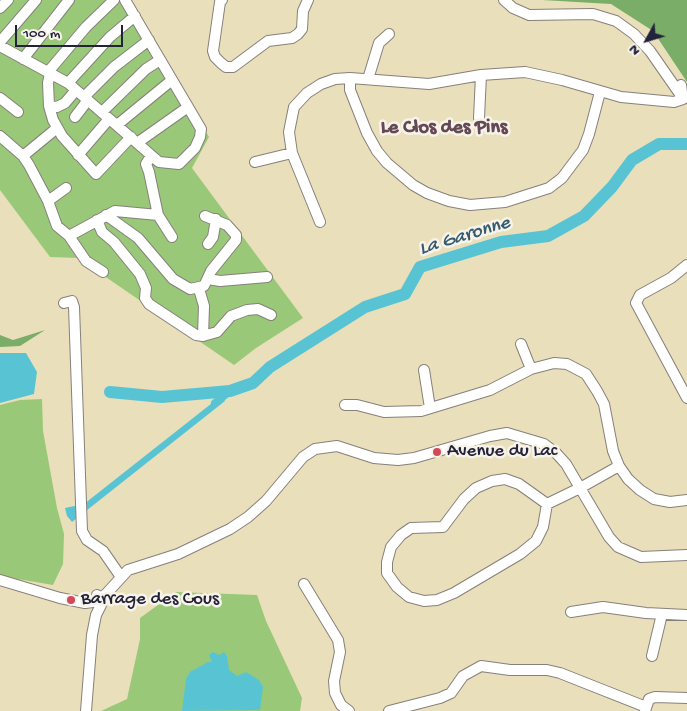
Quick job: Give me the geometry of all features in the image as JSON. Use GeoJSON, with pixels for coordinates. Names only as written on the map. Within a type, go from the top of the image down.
{"type":"FeatureCollection","features":[{"type":"Feature","properties":{"kind":"street"},"geometry":{"type":"LineString","coordinates":[[0,8],[8,0]]}},
{"type":"Feature","properties":{"kind":"street"},"geometry":{"type":"LineString","coordinates":[[0,42],[36,0]]}},
{"type":"Feature","properties":{"kind":"street"},"geometry":{"type":"LineString","coordinates":[[23,59],[69,0]]}},
{"type":"Feature","properties":{"kind":"street"},"geometry":{"type":"LineString","coordinates":[[114,0],[86,27],[49,73],[48,106],[57,128],[96,174],[134,140],[188,106]]}},
{"type":"Feature","properties":{"kind":"street"},"geometry":{"type":"LineString","coordinates":[[0,46],[72,86],[159,162],[181,168],[195,148],[201,129],[125,0]]}},
{"type":"Feature","properties":{"kind":"street"},"geometry":{"type":"LineString","coordinates":[[222,0],[220,2],[214,51],[215,56],[226,67],[234,67],[268,41],[292,38],[298,34],[302,29],[303,11],[308,0]]}},
{"type":"Feature","properties":{"kind":"street"},"geometry":{"type":"LineString","coordinates":[[320,222],[292,153],[288,132],[294,107],[307,93],[321,84],[334,79],[350,78],[429,84],[481,75],[525,72],[636,100],[657,101],[684,94],[634,34],[609,18],[584,14],[529,15],[513,8],[504,0]]}},
{"type":"Feature","properties":{"kind":"street"},"geometry":{"type":"LineString","coordinates":[[48,106],[58,107],[65,103],[72,86],[110,37],[135,16]]}},
{"type":"Feature","properties":{"kind":"street"},"geometry":{"type":"LineString","coordinates":[[368,79],[379,43],[389,34]]}},
{"type":"Feature","properties":{"kind":"street"},"geometry":{"type":"LineString","coordinates":[[75,118],[86,99],[114,67],[149,40]]}},
{"type":"Feature","properties":{"kind":"street"},"geometry":{"type":"LineString","coordinates":[[78,155],[109,119],[146,69],[160,60]]}},
{"type":"Feature","properties":{"kind":"street"},"geometry":{"type":"LineString","coordinates":[[479,118],[481,75]]}},
{"type":"Feature","properties":{"kind":"street"},"geometry":{"type":"LineString","coordinates":[[350,78],[350,90],[367,132],[377,151],[387,164],[413,186],[427,193],[449,201],[470,205],[512,200],[549,188],[562,178],[583,150],[600,92]]}},
{"type":"Feature","properties":{"kind":"street"},"geometry":{"type":"LineString","coordinates":[[109,119],[172,80]]}},
{"type":"Feature","properties":{"kind":"street"},"geometry":{"type":"LineString","coordinates":[[0,98],[18,112]]}},
{"type":"Feature","properties":{"kind":"street"},"geometry":{"type":"LineString","coordinates":[[23,156],[57,128]]}},
{"type":"Feature","properties":{"kind":"street"},"geometry":{"type":"LineString","coordinates":[[0,136],[23,156],[48,201],[57,226],[68,236],[86,261],[103,272]]}},
{"type":"Feature","properties":{"kind":"street"},"geometry":{"type":"LineString","coordinates":[[254,162],[292,153]]}},
{"type":"Feature","properties":{"kind":"street"},"geometry":{"type":"LineString","coordinates":[[151,156],[146,164],[158,215],[172,236]]}},
{"type":"Feature","properties":{"kind":"street"},"geometry":{"type":"LineString","coordinates":[[48,201],[66,188]]}},
{"type":"Feature","properties":{"kind":"street"},"geometry":{"type":"LineString","coordinates":[[68,236],[115,211],[158,215]]}},
{"type":"Feature","properties":{"kind":"street"},"geometry":{"type":"LineString","coordinates":[[102,217],[138,238],[173,279],[190,289],[199,289],[204,286],[210,271],[236,240],[233,230],[216,219],[205,216]]}},
{"type":"Feature","properties":{"kind":"street"},"geometry":{"type":"LineString","coordinates":[[102,217],[102,232],[114,242],[140,274],[146,288],[145,298],[149,304],[196,335],[203,336],[217,332],[231,316],[247,310],[258,309],[271,315]]}},
{"type":"Feature","properties":{"kind":"street"},"geometry":{"type":"LineString","coordinates":[[208,244],[213,238],[216,219]]}},
{"type":"Feature","properties":{"kind":"street"},"geometry":{"type":"LineString","coordinates":[[687,265],[671,278],[640,295],[636,303],[687,398]]}},
{"type":"Feature","properties":{"kind":"street"},"geometry":{"type":"LineString","coordinates":[[208,278],[220,281],[267,276]]}},
{"type":"Feature","properties":{"kind":"street"},"geometry":{"type":"LineString","coordinates":[[199,289],[204,306],[203,336]]}},
{"type":"Feature","properties":{"kind":"street"},"geometry":{"type":"LineString","coordinates":[[64,303],[72,301],[74,307],[81,528],[84,537],[103,551],[117,580]]}},
{"type":"Feature","properties":{"kind":"street"},"geometry":{"type":"LineString","coordinates":[[521,344],[531,369]]}},
{"type":"Feature","properties":{"kind":"street"},"geometry":{"type":"LineString","coordinates":[[344,405],[357,405],[384,412],[405,413],[430,408],[490,390],[531,369],[554,363],[567,364],[586,374],[604,404],[613,451],[619,466],[640,490],[654,499],[670,502],[687,500]]}},
{"type":"Feature","properties":{"kind":"street"},"geometry":{"type":"LineString","coordinates":[[424,370],[430,408]]}},
{"type":"Feature","properties":{"kind":"street"},"geometry":{"type":"LineString","coordinates":[[0,580],[71,600],[93,599],[136,566],[178,554],[230,529],[266,501],[303,457],[320,447],[337,446],[374,458],[398,460],[414,458],[490,436],[507,433],[544,444],[566,464],[609,537],[618,547],[641,557],[687,555]]}},
{"type":"Feature","properties":{"kind":"street"},"geometry":{"type":"LineString","coordinates":[[547,504],[619,466]]}},
{"type":"Feature","properties":{"kind":"street"},"geometry":{"type":"LineString","coordinates":[[505,479],[519,484],[547,504],[543,527],[536,541],[520,554],[454,594],[437,600],[424,601],[409,597],[397,587],[387,573],[387,562],[391,547],[401,535],[411,528],[443,527],[464,499],[476,488],[492,481],[505,479]]}},
{"type":"Feature","properties":{"kind":"street"},"geometry":{"type":"LineString","coordinates":[[304,584],[338,640],[340,652],[334,681],[335,693],[341,706],[349,711]]}},
{"type":"Feature","properties":{"kind":"street"},"geometry":{"type":"LineString","coordinates":[[86,711],[92,635],[96,614],[93,599]]}},
{"type":"Feature","properties":{"kind":"street"},"geometry":{"type":"LineString","coordinates":[[571,612],[603,607],[687,615]]}},
{"type":"Feature","properties":{"kind":"street"},"geometry":{"type":"LineString","coordinates":[[652,656],[662,614]]}},
{"type":"Feature","properties":{"kind":"street"},"geometry":{"type":"LineString","coordinates":[[390,711],[440,698],[451,693],[463,676],[481,666],[510,670],[547,670],[560,673],[647,706],[654,696],[687,698]]}},
{"type":"Feature","properties":{"kind":"green space"},"geometry":{"type":"Polygon","coordinates":[[[0,0],[128,0],[209,137],[192,168],[303,318],[256,348],[234,365],[78,258],[50,257],[0,190],[0,0]]]}},
{"type":"Feature","properties":{"kind":"green space"},"geometry":{"type":"Polygon","coordinates":[[[542,0],[687,0],[687,82],[653,31],[611,4],[542,0]]]}},
{"type":"Feature","properties":{"kind":"green space"},"geometry":{"type":"Polygon","coordinates":[[[45,330],[20,346],[0,347],[0,335],[13,340],[45,330]]]}},
{"type":"Feature","properties":{"kind":"green space"},"geometry":{"type":"Polygon","coordinates":[[[42,399],[43,431],[57,508],[64,534],[63,564],[53,585],[0,576],[0,405],[20,400],[42,399]]]}},
{"type":"Feature","properties":{"kind":"green space"},"geometry":{"type":"Polygon","coordinates":[[[176,592],[257,595],[266,621],[302,698],[300,711],[101,711],[127,699],[140,639],[140,618],[176,592]]]}},
{"type":"Feature","properties":{"kind":"water"},"geometry":{"type":"Polygon","coordinates":[[[0,353],[26,353],[37,372],[34,394],[0,403],[0,353]]]}},
{"type":"Feature","properties":{"kind":"water"},"geometry":{"type":"Polygon","coordinates":[[[221,396],[225,401],[72,522],[67,516],[65,508],[84,504],[221,396]]]}},
{"type":"Feature","properties":{"kind":"water"},"geometry":{"type":"Polygon","coordinates":[[[213,652],[219,655],[224,652],[227,656],[229,670],[237,676],[246,672],[259,680],[263,687],[260,710],[182,711],[186,679],[190,672],[208,662],[212,662],[209,655],[213,652]]]}},
{"type":"Feature","properties":{"kind":"waterway","name":"La Garonne"},"geometry":{"type":"LineString","coordinates":[[110,392],[162,397],[230,391],[253,383],[270,367],[365,307],[405,294],[420,267],[501,242],[548,236],[584,216],[612,187],[632,160],[659,144],[687,144]]}},
{"type":"Feature","properties":{"kind":"waterway"},"geometry":{"type":"LineString","coordinates":[[215,403],[230,391]]}},
{"type":"Feature","properties":{"kind":"place","name":"Avenue du Lac"},"geometry":{"type":"Point","coordinates":[437,452]}},
{"type":"Feature","properties":{"kind":"place","name":"Barrage des Cous"},"geometry":{"type":"Point","coordinates":[71,600]}},
{"type":"Feature","properties":{"kind":"district","name":"Le Clos des Pins"},"geometry":{"type":"Point","coordinates":[444,129]}}]}
